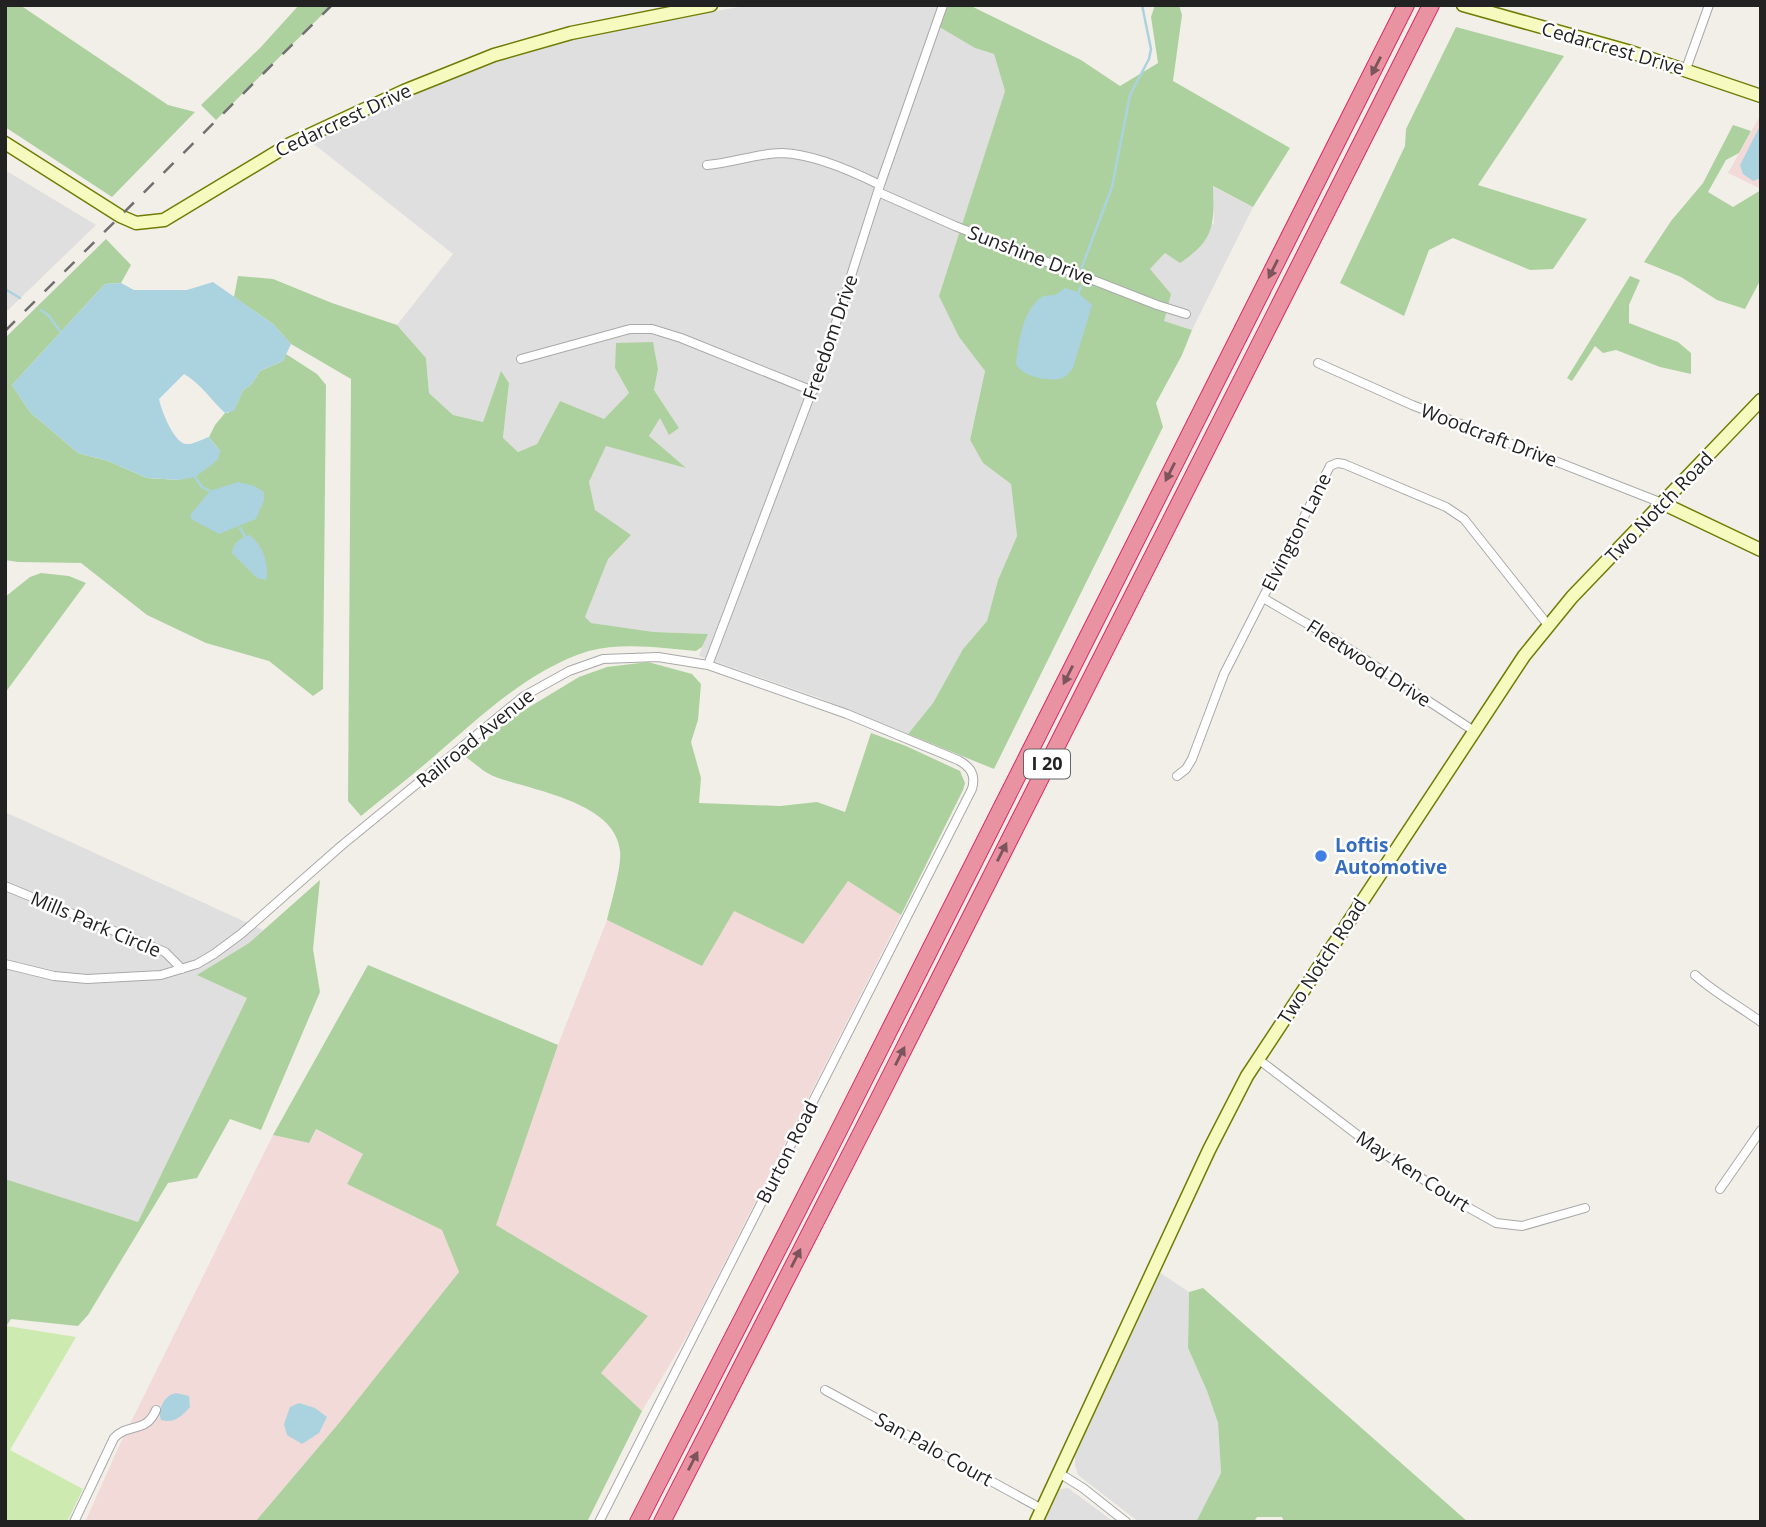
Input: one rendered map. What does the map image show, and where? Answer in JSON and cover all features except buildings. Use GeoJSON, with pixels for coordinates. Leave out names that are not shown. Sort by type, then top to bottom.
{"type":"FeatureCollection","features":[{"type":"Feature","properties":{"kind":"highway","name":"I 20"},"geometry":{"type":"LineString","coordinates":[[638,1522],[840,1128],[1406,5]]}},
{"type":"Feature","properties":{"kind":"highway","name":"I 20"},"geometry":{"type":"LineString","coordinates":[[662,1522],[1431,5]]}},
{"type":"Feature","properties":{"kind":"street","name":"Cedarcrest Drive"},"geometry":{"type":"LineString","coordinates":[[5,143],[120,216],[136,223],[155,223],[177,214],[290,144],[494,54],[654,10],[711,5]]}},
{"type":"Feature","properties":{"kind":"street","name":"Freedom Drive"},"geometry":{"type":"LineString","coordinates":[[708,665],[813,391],[943,5]]}},
{"type":"Feature","properties":{"kind":"street"},"geometry":{"type":"LineString","coordinates":[[1686,69],[1709,5]]}},
{"type":"Feature","properties":{"kind":"street","name":"Cedarcrest Drive"},"geometry":{"type":"LineString","coordinates":[[1464,6],[1686,69],[1761,96]]}},
{"type":"Feature","properties":{"kind":"street","name":"Sunshine Drive"},"geometry":{"type":"LineString","coordinates":[[707,165],[791,154],[835,166],[955,226],[1186,314]]}},
{"type":"Feature","properties":{"kind":"street"},"geometry":{"type":"LineString","coordinates":[[522,359],[630,329],[652,329],[813,391]]}},
{"type":"Feature","properties":{"kind":"street","name":"Woodcraft Drive"},"geometry":{"type":"LineString","coordinates":[[1318,363],[1412,405],[1662,503]]}},
{"type":"Feature","properties":{"kind":"street","name":"Two Notch Road"},"geometry":{"type":"LineString","coordinates":[[1036,1522],[1215,1138],[1258,1059],[1524,656],[1548,625],[1761,400]]}},
{"type":"Feature","properties":{"kind":"street","name":"Elvington Lane"},"geometry":{"type":"LineString","coordinates":[[1177,776],[1186,769],[1192,759],[1224,674],[1325,472],[1336,463],[1412,491],[1452,510],[1469,525],[1548,625]]}},
{"type":"Feature","properties":{"kind":"street"},"geometry":{"type":"LineString","coordinates":[[1662,503],[1761,550]]}},
{"type":"Feature","properties":{"kind":"street","name":"Fleetwood Drive"},"geometry":{"type":"LineString","coordinates":[[1263,598],[1337,641],[1474,731]]}},
{"type":"Feature","properties":{"kind":"street","name":"Railroad Avenue"},"geometry":{"type":"LineString","coordinates":[[5,964],[54,976],[87,979],[161,975],[197,964],[222,949],[497,717],[544,684],[591,662],[659,657],[708,665],[847,714],[958,760],[972,771],[974,782]]}},
{"type":"Feature","properties":{"kind":"street","name":"Burton Road"},"geometry":{"type":"LineString","coordinates":[[599,1522],[974,782]]}},
{"type":"Feature","properties":{"kind":"street","name":"Mills Park Circle"},"geometry":{"type":"LineString","coordinates":[[5,886],[165,952],[182,969]]}},
{"type":"Feature","properties":{"kind":"street"},"geometry":{"type":"LineString","coordinates":[[1695,975],[1713,992],[1724,995],[1761,1022]]}},
{"type":"Feature","properties":{"kind":"street","name":"May Ken Court"},"geometry":{"type":"LineString","coordinates":[[1258,1059],[1368,1143],[1453,1199],[1496,1223],[1522,1226],[1586,1208]]}},
{"type":"Feature","properties":{"kind":"street"},"geometry":{"type":"LineString","coordinates":[[1720,1189],[1761,1130]]}},
{"type":"Feature","properties":{"kind":"street","name":"San Palo Court"},"geometry":{"type":"LineString","coordinates":[[825,1390],[1042,1509]]}},
{"type":"Feature","properties":{"kind":"street"},"geometry":{"type":"LineString","coordinates":[[74,1522],[114,1438],[124,1431],[147,1423],[156,1410]]}},
{"type":"Feature","properties":{"kind":"street"},"geometry":{"type":"LineString","coordinates":[[1059,1473],[1126,1522]]}},
{"type":"Feature","properties":{"kind":"shaded area"},"geometry":{"type":"Polygon","coordinates":[[[750,5],[949,5],[975,48],[994,54],[1005,91],[940,294],[959,337],[985,371],[970,440],[983,463],[1011,484],[1017,536],[998,580],[987,621],[963,649],[933,703],[908,734],[817,697],[699,656],[707,634],[654,632],[590,623],[585,617],[608,558],[630,535],[595,511],[589,482],[606,445],[684,467],[649,436],[660,417],[679,428],[654,390],[658,369],[615,368],[629,393],[603,420],[560,401],[537,444],[518,452],[503,439],[509,383],[501,372],[483,422],[453,415],[429,393],[426,358],[397,325],[453,254],[310,141],[446,81],[535,48],[610,30],[750,5]]]}},
{"type":"Feature","properties":{"kind":"shaded area"},"geometry":{"type":"Polygon","coordinates":[[[1761,114],[1761,189],[1728,173],[1761,114]]]}},
{"type":"Feature","properties":{"kind":"shaded area"},"geometry":{"type":"Polygon","coordinates":[[[5,170],[96,225],[5,313],[5,170]]]}},
{"type":"Feature","properties":{"kind":"shaded area"},"geometry":{"type":"Polygon","coordinates":[[[1212,186],[1253,207],[1192,330],[1164,321],[1150,269],[1165,253],[1214,223],[1212,186]]]}},
{"type":"Feature","properties":{"kind":"shaded area"},"geometry":{"type":"Polygon","coordinates":[[[5,812],[263,930],[249,943],[198,975],[247,998],[138,1222],[5,1179],[5,812]]]}},
{"type":"Feature","properties":{"kind":"shaded area"},"geometry":{"type":"Polygon","coordinates":[[[848,881],[901,915],[690,1331],[642,1411],[600,1373],[648,1316],[495,1225],[558,1045],[607,920],[702,966],[734,910],[848,881]]]}},
{"type":"Feature","properties":{"kind":"shaded area"},"geometry":{"type":"Polygon","coordinates":[[[315,1129],[363,1154],[347,1184],[442,1230],[459,1272],[339,1423],[255,1522],[85,1522],[119,1446],[273,1135],[309,1143],[315,1129]]]}},
{"type":"Feature","properties":{"kind":"shaded area"},"geometry":{"type":"Polygon","coordinates":[[[1159,1272],[1189,1292],[1188,1348],[1218,1423],[1221,1473],[1196,1522],[1139,1522],[1078,1475],[1075,1466],[1075,1454],[1159,1272]]]}},
{"type":"Feature","properties":{"kind":"shaded area"},"geometry":{"type":"Polygon","coordinates":[[[1068,1488],[1114,1522],[1044,1522],[1060,1489],[1068,1488]]]}},
{"type":"Feature","properties":{"kind":"green space"},"geometry":{"type":"Polygon","coordinates":[[[5,5],[20,5],[168,105],[195,112],[112,197],[5,127],[5,5]]]}},
{"type":"Feature","properties":{"kind":"green space"},"geometry":{"type":"Polygon","coordinates":[[[299,5],[332,5],[216,120],[201,105],[260,48],[299,5]]]}},
{"type":"Feature","properties":{"kind":"green space"},"geometry":{"type":"Polygon","coordinates":[[[943,5],[969,5],[1081,60],[1120,86],[1158,63],[1151,17],[1155,5],[1179,5],[1182,15],[1173,81],[1290,148],[1253,207],[1213,186],[1212,222],[1206,239],[1180,263],[1165,253],[1150,269],[1171,294],[1164,321],[1192,330],[1156,403],[1163,427],[994,769],[908,734],[933,703],[963,649],[987,621],[998,580],[1017,536],[1011,484],[983,463],[970,440],[985,371],[959,337],[939,296],[1005,91],[994,54],[975,48],[936,25],[943,5]]]}},
{"type":"Feature","properties":{"kind":"green space"},"geometry":{"type":"Polygon","coordinates":[[[1456,27],[1564,56],[1478,185],[1587,219],[1553,269],[1530,270],[1453,238],[1429,250],[1404,316],[1340,283],[1405,146],[1406,129],[1456,27]]]}},
{"type":"Feature","properties":{"kind":"green space"},"geometry":{"type":"Polygon","coordinates":[[[1733,125],[1751,131],[1739,153],[1726,160],[1708,192],[1733,207],[1761,190],[1761,279],[1745,309],[1717,300],[1681,277],[1644,262],[1671,221],[1703,183],[1733,125]]]}},
{"type":"Feature","properties":{"kind":"green space"},"geometry":{"type":"Polygon","coordinates":[[[106,239],[131,265],[121,283],[105,284],[12,385],[30,412],[78,453],[108,461],[147,478],[179,480],[220,451],[209,437],[215,425],[225,413],[236,406],[243,390],[251,385],[260,371],[283,361],[286,354],[317,374],[326,385],[323,689],[313,696],[269,661],[206,643],[147,615],[81,563],[5,560],[5,338],[106,239]]]}},
{"type":"Feature","properties":{"kind":"green space"},"geometry":{"type":"Polygon","coordinates":[[[238,276],[273,279],[397,325],[426,358],[429,393],[453,415],[483,422],[501,371],[509,383],[503,438],[518,452],[537,444],[560,401],[604,419],[629,393],[615,368],[616,343],[653,342],[658,369],[654,390],[679,428],[669,435],[660,418],[649,436],[686,468],[606,446],[589,482],[595,510],[631,535],[608,559],[585,617],[591,623],[654,632],[708,634],[702,647],[696,651],[642,646],[602,648],[567,659],[505,697],[361,816],[348,801],[351,379],[291,344],[273,324],[234,297],[238,276]]]}},
{"type":"Feature","properties":{"kind":"green space"},"geometry":{"type":"Polygon","coordinates":[[[1630,276],[1640,280],[1629,305],[1629,323],[1678,342],[1691,353],[1691,374],[1660,367],[1616,350],[1603,353],[1595,346],[1572,381],[1567,378],[1630,276]]]}},
{"type":"Feature","properties":{"kind":"green space"},"geometry":{"type":"Polygon","coordinates":[[[41,573],[69,576],[86,583],[5,693],[5,597],[30,577],[41,573]]]}},
{"type":"Feature","properties":{"kind":"green space"},"geometry":{"type":"Polygon","coordinates":[[[648,662],[692,674],[701,684],[698,720],[691,742],[701,778],[699,803],[780,806],[817,802],[845,812],[871,733],[960,771],[965,783],[963,790],[901,915],[848,881],[803,944],[734,911],[702,966],[607,920],[618,875],[620,851],[615,834],[603,820],[569,800],[493,776],[466,757],[511,718],[579,677],[607,667],[648,662]]]}},
{"type":"Feature","properties":{"kind":"green space"},"geometry":{"type":"Polygon","coordinates":[[[320,880],[313,949],[320,992],[261,1130],[230,1119],[197,1178],[168,1183],[88,1315],[78,1326],[11,1319],[5,1328],[5,1179],[138,1222],[247,998],[197,975],[249,943],[320,880]]]}},
{"type":"Feature","properties":{"kind":"green space"},"geometry":{"type":"Polygon","coordinates":[[[368,965],[558,1045],[496,1225],[648,1316],[601,1373],[642,1411],[587,1522],[255,1522],[339,1423],[459,1272],[442,1230],[347,1184],[363,1154],[316,1129],[309,1143],[273,1135],[368,965]]]}},
{"type":"Feature","properties":{"kind":"green space"},"geometry":{"type":"Polygon","coordinates":[[[1203,1288],[1468,1522],[1284,1522],[1282,1517],[1257,1517],[1254,1522],[1196,1522],[1221,1473],[1218,1423],[1188,1348],[1189,1292],[1203,1288]]]}},
{"type":"Feature","properties":{"kind":"green space"},"geometry":{"type":"Polygon","coordinates":[[[7,1326],[76,1337],[10,1450],[83,1489],[67,1522],[5,1522],[7,1326]]]}},
{"type":"Feature","properties":{"kind":"water"},"geometry":{"type":"Polygon","coordinates":[[[1761,124],[1761,178],[1753,181],[1743,174],[1740,165],[1761,124]]]}},
{"type":"Feature","properties":{"kind":"water"},"geometry":{"type":"Polygon","coordinates":[[[213,282],[273,324],[291,344],[283,361],[260,371],[251,385],[243,390],[234,411],[225,413],[184,374],[159,399],[169,425],[181,442],[192,444],[209,437],[220,451],[218,459],[195,477],[179,480],[147,478],[108,461],[78,453],[30,412],[12,385],[105,284],[121,283],[134,290],[187,290],[213,282]]]}},
{"type":"Feature","properties":{"kind":"water"},"geometry":{"type":"Polygon","coordinates":[[[1065,288],[1077,292],[1092,305],[1073,368],[1059,379],[1029,375],[1016,364],[1026,318],[1030,309],[1043,296],[1055,295],[1065,288]]]}},
{"type":"Feature","properties":{"kind":"water"},"geometry":{"type":"Polygon","coordinates":[[[238,482],[264,492],[264,500],[256,519],[219,534],[191,519],[191,514],[210,491],[238,482]]]}},
{"type":"Feature","properties":{"kind":"water"},"geometry":{"type":"Polygon","coordinates":[[[249,535],[258,543],[264,555],[266,580],[257,578],[232,553],[238,541],[249,535]]]}},
{"type":"Feature","properties":{"kind":"water"},"geometry":{"type":"Polygon","coordinates":[[[176,1393],[189,1396],[190,1407],[174,1420],[161,1420],[159,1413],[163,1403],[176,1393]]]}},
{"type":"Feature","properties":{"kind":"water"},"geometry":{"type":"Polygon","coordinates":[[[299,1403],[315,1408],[327,1417],[319,1433],[302,1444],[287,1435],[284,1424],[290,1407],[299,1403]]]}},
{"type":"Feature","properties":{"kind":"waterway"},"geometry":{"type":"LineString","coordinates":[[1080,272],[1112,187],[1130,95],[1149,59],[1151,49],[1142,5]]}},
{"type":"Feature","properties":{"kind":"waterway"},"geometry":{"type":"LineString","coordinates":[[1077,297],[1081,286]]}},
{"type":"Feature","properties":{"kind":"waterway"},"geometry":{"type":"LineString","coordinates":[[5,289],[20,298]]}},
{"type":"Feature","properties":{"kind":"waterway"},"geometry":{"type":"LineString","coordinates":[[41,310],[60,331]]}},
{"type":"Feature","properties":{"kind":"waterway"},"geometry":{"type":"LineString","coordinates":[[195,477],[202,487],[210,491]]}},
{"type":"Feature","properties":{"kind":"waterway"},"geometry":{"type":"LineString","coordinates":[[240,528],[245,536]]}},
{"type":"Feature","properties":{"kind":"railway"},"geometry":{"type":"LineString","coordinates":[[5,331],[332,5]]}},
{"type":"Feature","properties":{"kind":"place","name":"Loftis Automotive"},"geometry":{"type":"Point","coordinates":[1321,856]}}]}
